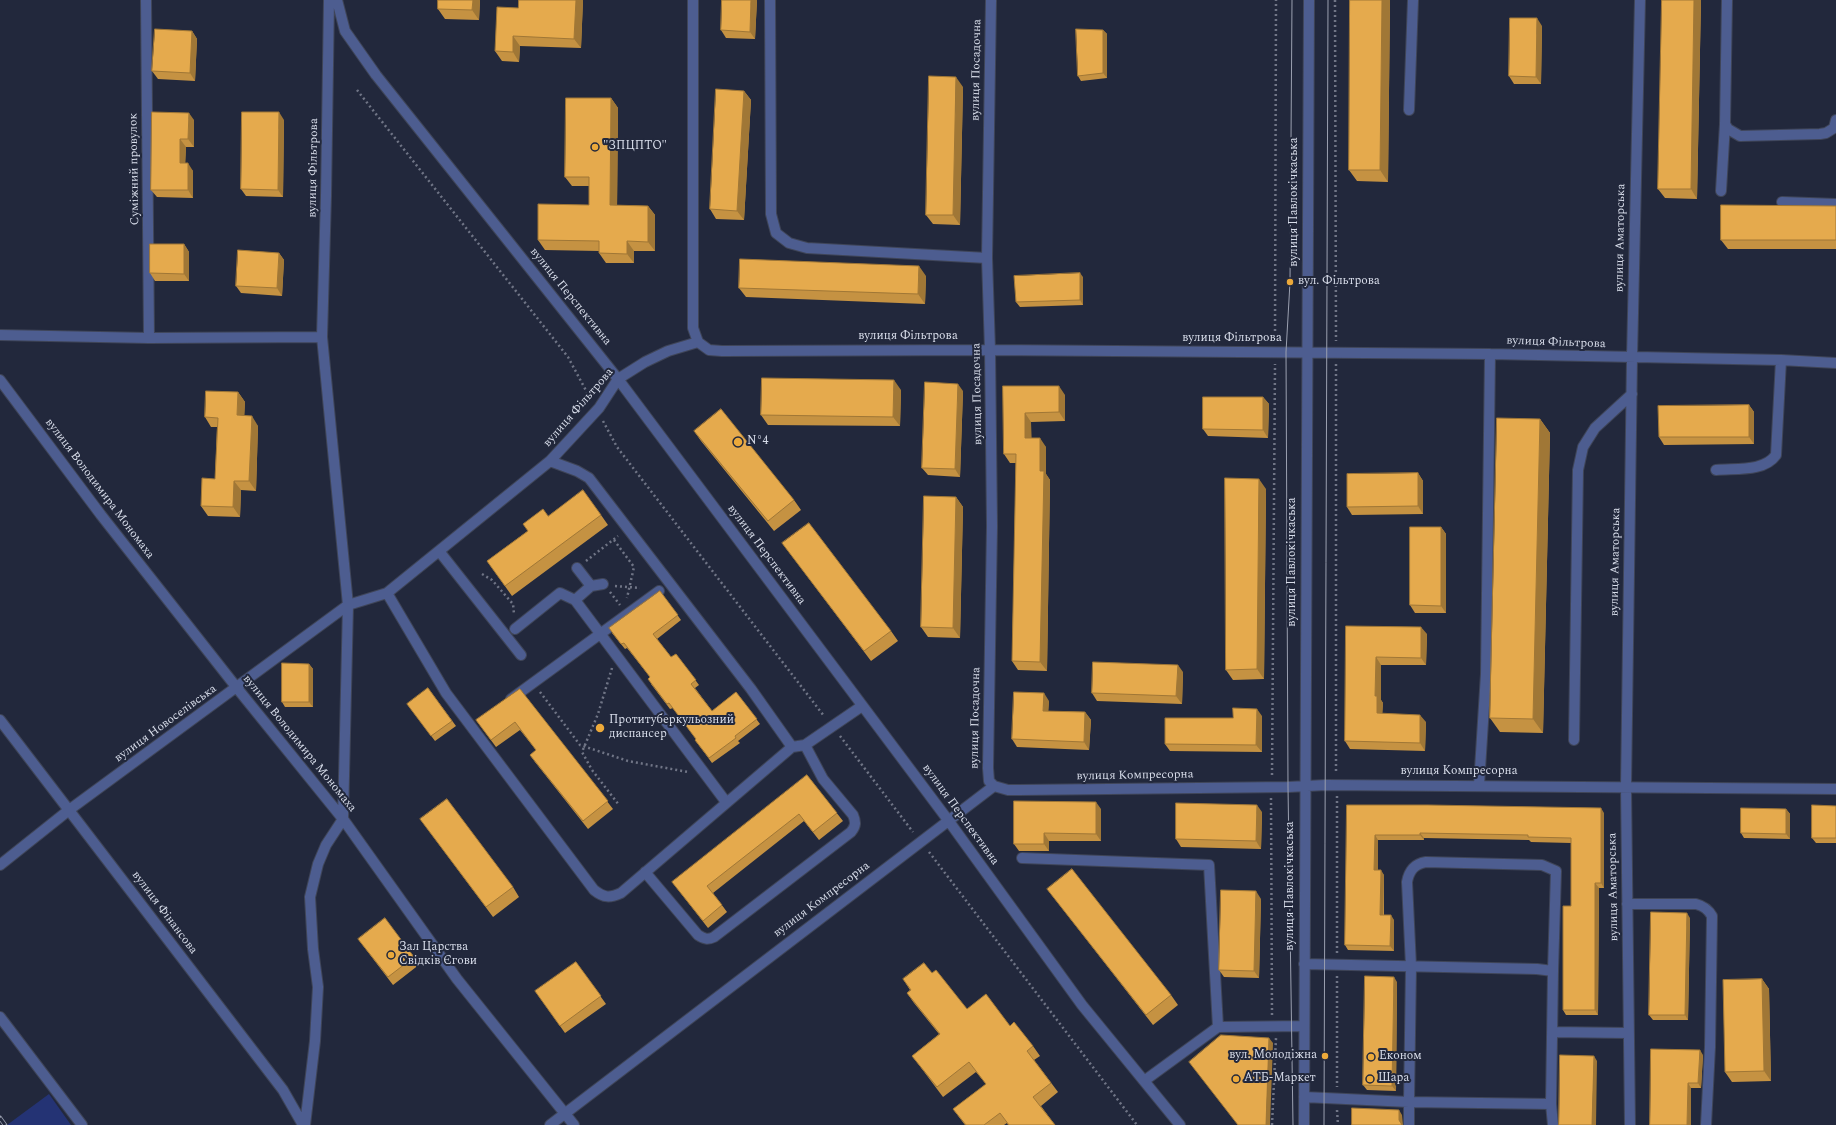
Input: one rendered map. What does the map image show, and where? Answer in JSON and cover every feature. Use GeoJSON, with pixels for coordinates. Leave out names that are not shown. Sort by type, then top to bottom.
{"type":"FeatureCollection","features":[{"type":"Feature","properties":{"kind":"street","name":"Суміжний провулок"},"geometry":{"type":"LineString","coordinates":[[146,0],[149,338]]}},
{"type":"Feature","properties":{"kind":"street","name":"вулиця Фільтрова"},"geometry":{"type":"LineString","coordinates":[[329,0],[322,337],[348,605],[387,593],[550,461],[597,410],[618,379],[645,362],[668,351],[698,342],[709,350],[722,351],[990,350],[1308,352],[1781,360],[1836,363]]}},
{"type":"Feature","properties":{"kind":"street","name":"вулиця Перспективна"},"geometry":{"type":"LineString","coordinates":[[337,0],[345,31],[376,75],[618,379],[948,820],[1082,1005],[1180,1125]]}},
{"type":"Feature","properties":{"kind":"street"},"geometry":{"type":"LineString","coordinates":[[693,0],[693,328],[698,342]]}},
{"type":"Feature","properties":{"kind":"street"},"geometry":{"type":"LineString","coordinates":[[770,0],[771,214],[776,233],[789,243],[807,248],[987,258]]}},
{"type":"Feature","properties":{"kind":"street","name":"вулиця Посадочна"},"geometry":{"type":"LineString","coordinates":[[991,0],[987,258],[990,350],[992,526],[988,768],[989,781],[994,786]]}},
{"type":"Feature","properties":{"kind":"street","name":"вулиця Павлокічкаська"},"geometry":{"type":"LineString","coordinates":[[1304,1125],[1309,0]]}},
{"type":"Feature","properties":{"kind":"street"},"geometry":{"type":"LineString","coordinates":[[1409,110],[1413,0]]}},
{"type":"Feature","properties":{"kind":"street","name":"вулиця Аматорська"},"geometry":{"type":"LineString","coordinates":[[1630,1125],[1626,787],[1632,358],[1640,0]]}},
{"type":"Feature","properties":{"kind":"street"},"geometry":{"type":"LineString","coordinates":[[1721,191],[1725,124],[1727,0]]}},
{"type":"Feature","properties":{"kind":"street"},"geometry":{"type":"LineString","coordinates":[[1725,124],[1728,129],[1740,136],[1820,134],[1826,133],[1834,128],[1836,120]]}},
{"type":"Feature","properties":{"kind":"street"},"geometry":{"type":"LineString","coordinates":[[1782,202],[1836,204]]}},
{"type":"Feature","properties":{"kind":"street"},"geometry":{"type":"LineString","coordinates":[[0,335],[149,338],[322,337]]}},
{"type":"Feature","properties":{"kind":"street"},"geometry":{"type":"LineString","coordinates":[[1479,785],[1486,674],[1490,354]]}},
{"type":"Feature","properties":{"kind":"street"},"geometry":{"type":"LineString","coordinates":[[1716,470],[1762,466],[1771,462],[1776,454],[1781,360]]}},
{"type":"Feature","properties":{"kind":"street","name":"вулиця Володимира Мономаха"},"geometry":{"type":"LineString","coordinates":[[0,380],[101,515],[237,688],[343,819],[457,979],[574,1125]]}},
{"type":"Feature","properties":{"kind":"street"},"geometry":{"type":"LineString","coordinates":[[1574,740],[1578,470],[1583,447],[1595,428],[1632,394]]}},
{"type":"Feature","properties":{"kind":"street"},"geometry":{"type":"LineString","coordinates":[[550,461],[577,471],[589,478],[751,689],[792,747]]}},
{"type":"Feature","properties":{"kind":"street"},"geometry":{"type":"LineString","coordinates":[[439,551],[521,655]]}},
{"type":"Feature","properties":{"kind":"street"},"geometry":{"type":"LineString","coordinates":[[577,568],[591,586]]}},
{"type":"Feature","properties":{"kind":"street"},"geometry":{"type":"LineString","coordinates":[[575,600],[591,586],[603,584]]}},
{"type":"Feature","properties":{"kind":"street"},"geometry":{"type":"LineString","coordinates":[[502,705],[600,634],[626,612],[659,590]]}},
{"type":"Feature","properties":{"kind":"street"},"geometry":{"type":"LineString","coordinates":[[387,593],[446,693],[474,725],[594,890],[602,896],[612,897],[621,893],[792,747],[805,745],[862,706]]}},
{"type":"Feature","properties":{"kind":"street"},"geometry":{"type":"LineString","coordinates":[[515,629],[560,593],[575,600],[726,802]]}},
{"type":"Feature","properties":{"kind":"street"},"geometry":{"type":"LineString","coordinates":[[304,1125],[315,1041],[318,987],[313,948],[310,897],[318,864],[326,845],[343,819],[348,605]]}},
{"type":"Feature","properties":{"kind":"street","name":"вулиця Новоселівська"},"geometry":{"type":"LineString","coordinates":[[0,865],[69,810],[348,605]]}},
{"type":"Feature","properties":{"kind":"street","name":"вулиця Фінансова"},"geometry":{"type":"LineString","coordinates":[[0,720],[283,1090],[304,1125]]}},
{"type":"Feature","properties":{"kind":"street"},"geometry":{"type":"LineString","coordinates":[[645,872],[698,935],[703,939],[709,939],[714,937],[851,832],[855,827],[856,821],[853,815],[823,779],[805,745]]}},
{"type":"Feature","properties":{"kind":"street","name":"вулиця Компресорна"},"geometry":{"type":"LineString","coordinates":[[550,1125],[994,786],[1000,789],[1013,790],[1272,787],[1305,785],[1479,785],[1836,789]]}},
{"type":"Feature","properties":{"kind":"street"},"geometry":{"type":"LineString","coordinates":[[1022,858],[1209,865],[1218,1027]]}},
{"type":"Feature","properties":{"kind":"street"},"geometry":{"type":"LineString","coordinates":[[1409,1125],[1411,966],[1407,882],[1408,874],[1418,863],[1542,865],[1556,871],[1551,1104],[1553,1125]]}},
{"type":"Feature","properties":{"kind":"street"},"geometry":{"type":"LineString","coordinates":[[1628,904],[1696,904],[1709,910],[1712,916],[1710,1048],[1706,1125]]}},
{"type":"Feature","properties":{"kind":"street"},"geometry":{"type":"LineString","coordinates":[[1304,964],[1537,969],[1553,971]]}},
{"type":"Feature","properties":{"kind":"street"},"geometry":{"type":"LineString","coordinates":[[0,1017],[82,1125]]}},
{"type":"Feature","properties":{"kind":"street"},"geometry":{"type":"LineString","coordinates":[[1144,1081],[1218,1027],[1304,1026]]}},
{"type":"Feature","properties":{"kind":"street"},"geometry":{"type":"LineString","coordinates":[[1552,1032],[1628,1034]]}},
{"type":"Feature","properties":{"kind":"street"},"geometry":{"type":"LineString","coordinates":[[1304,1097],[1409,1102],[1551,1104]]}},
{"type":"Feature","properties":{"kind":"path"},"geometry":{"type":"LineString","coordinates":[[1272,1125],[1275,1088],[1276,1032],[1271,1012],[1276,0]]}},
{"type":"Feature","properties":{"kind":"path"},"geometry":{"type":"LineString","coordinates":[[1335,0],[1336,468]]}},
{"type":"Feature","properties":{"kind":"path"},"geometry":{"type":"LineString","coordinates":[[357,90],[568,357],[617,447],[1137,1125]]}},
{"type":"Feature","properties":{"kind":"path"},"geometry":{"type":"LineString","coordinates":[[577,568],[627,529]]}},
{"type":"Feature","properties":{"kind":"path"},"geometry":{"type":"LineString","coordinates":[[614,540],[634,567],[626,612]]}},
{"type":"Feature","properties":{"kind":"path"},"geometry":{"type":"LineString","coordinates":[[603,584],[659,590]]}},
{"type":"Feature","properties":{"kind":"path"},"geometry":{"type":"LineString","coordinates":[[603,584],[626,612]]}},
{"type":"Feature","properties":{"kind":"path"},"geometry":{"type":"LineString","coordinates":[[615,654],[602,705],[582,752],[592,770],[619,805]]}},
{"type":"Feature","properties":{"kind":"path"},"geometry":{"type":"LineString","coordinates":[[584,747],[628,761],[682,772],[702,770]]}},
{"type":"Feature","properties":{"kind":"shaded area"},"geometry":{"type":"Polygon","coordinates":[[[49,1094],[71,1125],[7,1125],[49,1094]]]}},
{"type":"Feature","properties":{"kind":"building"},"geometry":{"type":"Polygon","coordinates":[[[438,0],[473,0],[472,10],[438,9],[438,0]]]}},
{"type":"Feature","properties":{"kind":"building"},"geometry":{"type":"Polygon","coordinates":[[[519,0],[576,0],[574,39],[513,36],[513,52],[495,51],[497,7],[518,8],[519,0]]]}},
{"type":"Feature","properties":{"kind":"building"},"geometry":{"type":"Polygon","coordinates":[[[722,0],[751,0],[750,32],[721,30],[722,0]]]}},
{"type":"Feature","properties":{"kind":"building"},"geometry":{"type":"Polygon","coordinates":[[[1350,0],[1382,0],[1380,170],[1349,170],[1350,0]]]}},
{"type":"Feature","properties":{"kind":"building"},"geometry":{"type":"Polygon","coordinates":[[[1662,0],[1694,0],[1691,189],[1658,189],[1662,0]]]}},
{"type":"Feature","properties":{"kind":"building"},"geometry":{"type":"Polygon","coordinates":[[[1510,18],[1537,18],[1536,77],[1509,76],[1510,18]]]}},
{"type":"Feature","properties":{"kind":"building"},"geometry":{"type":"Polygon","coordinates":[[[155,29],[192,31],[190,73],[152,71],[155,29]]]}},
{"type":"Feature","properties":{"kind":"building"},"geometry":{"type":"Polygon","coordinates":[[[1076,29],[1103,30],[1103,73],[1078,76],[1076,29]]]}},
{"type":"Feature","properties":{"kind":"building"},"geometry":{"type":"Polygon","coordinates":[[[929,76],[956,77],[953,215],[926,215],[929,76]]]}},
{"type":"Feature","properties":{"kind":"building"},"geometry":{"type":"Polygon","coordinates":[[[716,89],[744,91],[737,211],[710,209],[716,89]]]}},
{"type":"Feature","properties":{"kind":"building","name":"\"ЗПЦПТО\""},"geometry":{"type":"Polygon","coordinates":[[[566,98],[611,98],[610,205],[648,206],[648,242],[627,241],[627,254],[599,253],[599,241],[538,240],[538,204],[589,205],[589,177],[565,177],[566,98]]]}},
{"type":"Feature","properties":{"kind":"building"},"geometry":{"type":"Polygon","coordinates":[[[152,112],[189,113],[188,139],[180,139],[180,163],[188,163],[188,190],[151,190],[152,112]]]}},
{"type":"Feature","properties":{"kind":"building"},"geometry":{"type":"Polygon","coordinates":[[[242,112],[279,112],[278,190],[241,189],[242,112]]]}},
{"type":"Feature","properties":{"kind":"building"},"geometry":{"type":"Polygon","coordinates":[[[1721,205],[1836,206],[1836,240],[1721,240],[1721,205]]]}},
{"type":"Feature","properties":{"kind":"building"},"geometry":{"type":"Polygon","coordinates":[[[150,244],[184,244],[184,274],[150,273],[150,244]]]}},
{"type":"Feature","properties":{"kind":"building"},"geometry":{"type":"Polygon","coordinates":[[[238,250],[279,253],[277,288],[236,286],[238,250]]]}},
{"type":"Feature","properties":{"kind":"building"},"geometry":{"type":"Polygon","coordinates":[[[740,259],[919,266],[918,294],[739,288],[740,259]]]}},
{"type":"Feature","properties":{"kind":"building"},"geometry":{"type":"Polygon","coordinates":[[[1080,273],[1080,300],[1016,302],[1014,276],[1080,273]]]}},
{"type":"Feature","properties":{"kind":"building"},"geometry":{"type":"Polygon","coordinates":[[[762,378],[894,380],[893,417],[761,415],[762,378]]]}},
{"type":"Feature","properties":{"kind":"building"},"geometry":{"type":"Polygon","coordinates":[[[925,382],[958,384],[955,469],[922,468],[925,382]]]}},
{"type":"Feature","properties":{"kind":"building"},"geometry":{"type":"Polygon","coordinates":[[[1003,386],[1059,386],[1059,412],[1025,413],[1025,438],[1040,438],[1040,471],[1044,471],[1040,662],[1012,661],[1016,454],[1004,454],[1003,386]]]}},
{"type":"Feature","properties":{"kind":"building"},"geometry":{"type":"Polygon","coordinates":[[[206,391],[238,392],[237,415],[252,416],[249,481],[234,481],[233,507],[201,506],[202,478],[215,479],[218,418],[205,417],[206,391]]]}},
{"type":"Feature","properties":{"kind":"building"},"geometry":{"type":"Polygon","coordinates":[[[1203,397],[1263,397],[1263,430],[1203,429],[1203,397]]]}},
{"type":"Feature","properties":{"kind":"building"},"geometry":{"type":"Polygon","coordinates":[[[1749,405],[1749,437],[1659,437],[1658,406],[1749,405]]]}},
{"type":"Feature","properties":{"kind":"building"},"geometry":{"type":"Polygon","coordinates":[[[721,409],[794,500],[768,521],[694,431],[721,409]]]}},
{"type":"Feature","properties":{"kind":"building"},"geometry":{"type":"Polygon","coordinates":[[[1497,418],[1540,419],[1533,719],[1490,718],[1497,418]]]}},
{"type":"Feature","properties":{"kind":"building"},"geometry":{"type":"Polygon","coordinates":[[[1418,473],[1418,506],[1347,507],[1347,474],[1418,473]]]}},
{"type":"Feature","properties":{"kind":"building"},"geometry":{"type":"Polygon","coordinates":[[[1225,478],[1259,479],[1257,669],[1226,670],[1225,478]]]}},
{"type":"Feature","properties":{"kind":"building"},"geometry":{"type":"Polygon","coordinates":[[[583,490],[601,515],[505,586],[487,561],[528,531],[523,524],[543,509],[548,516],[583,490]]]}},
{"type":"Feature","properties":{"kind":"building"},"geometry":{"type":"Polygon","coordinates":[[[924,496],[956,497],[953,628],[921,627],[924,496]]]}},
{"type":"Feature","properties":{"kind":"building"},"geometry":{"type":"Polygon","coordinates":[[[809,523],[891,631],[864,651],[782,543],[809,523]]]}},
{"type":"Feature","properties":{"kind":"building"},"geometry":{"type":"Polygon","coordinates":[[[1410,527],[1441,527],[1441,606],[1410,605],[1410,527]]]}},
{"type":"Feature","properties":{"kind":"building"},"geometry":{"type":"Polygon","coordinates":[[[660,591],[678,615],[653,634],[671,657],[676,654],[696,680],[691,684],[712,711],[736,692],[757,719],[735,736],[736,738],[709,758],[669,703],[667,704],[648,679],[650,677],[624,643],[621,644],[609,628],[660,591]]]}},
{"type":"Feature","properties":{"kind":"building"},"geometry":{"type":"Polygon","coordinates":[[[1346,626],[1421,627],[1421,658],[1376,657],[1375,696],[1377,696],[1377,713],[1420,715],[1420,743],[1345,741],[1346,626]]]}},
{"type":"Feature","properties":{"kind":"building"},"geometry":{"type":"Polygon","coordinates":[[[1093,662],[1178,665],[1176,696],[1092,693],[1093,662]]]}},
{"type":"Feature","properties":{"kind":"building"},"geometry":{"type":"Polygon","coordinates":[[[282,663],[309,664],[309,702],[282,702],[282,663]]]}},
{"type":"Feature","properties":{"kind":"building"},"geometry":{"type":"Polygon","coordinates":[[[428,688],[452,721],[431,736],[407,704],[428,688]]]}},
{"type":"Feature","properties":{"kind":"building"},"geometry":{"type":"Polygon","coordinates":[[[520,689],[608,801],[583,821],[530,755],[536,750],[515,722],[491,740],[476,720],[520,689]]]}},
{"type":"Feature","properties":{"kind":"building"},"geometry":{"type":"Polygon","coordinates":[[[1014,692],[1044,693],[1043,711],[1085,712],[1084,742],[1012,739],[1014,692]]]}},
{"type":"Feature","properties":{"kind":"building"},"geometry":{"type":"Polygon","coordinates":[[[1233,708],[1257,709],[1256,745],[1165,744],[1165,718],[1233,718],[1233,708]]]}},
{"type":"Feature","properties":{"kind":"building"},"geometry":{"type":"Polygon","coordinates":[[[807,775],[837,813],[813,832],[799,814],[707,886],[722,905],[703,921],[672,882],[807,775]]]}},
{"type":"Feature","properties":{"kind":"building"},"geometry":{"type":"Polygon","coordinates":[[[447,799],[513,887],[486,907],[420,819],[447,799]]]}},
{"type":"Feature","properties":{"kind":"building"},"geometry":{"type":"Polygon","coordinates":[[[1014,801],[1096,802],[1096,834],[1044,833],[1044,844],[1014,844],[1014,801]]]}},
{"type":"Feature","properties":{"kind":"building"},"geometry":{"type":"Polygon","coordinates":[[[1176,803],[1257,805],[1256,841],[1176,839],[1176,803]]]}},
{"type":"Feature","properties":{"kind":"building"},"geometry":{"type":"Polygon","coordinates":[[[1347,805],[1601,808],[1601,883],[1595,883],[1595,1010],[1563,1010],[1563,906],[1571,906],[1571,838],[1528,837],[1528,835],[1420,833],[1420,835],[1375,835],[1374,870],[1381,870],[1380,915],[1391,915],[1390,946],[1345,945],[1347,805]]]}},
{"type":"Feature","properties":{"kind":"building"},"geometry":{"type":"Polygon","coordinates":[[[1812,805],[1836,806],[1836,838],[1812,838],[1812,805]]]}},
{"type":"Feature","properties":{"kind":"building"},"geometry":{"type":"Polygon","coordinates":[[[1741,808],[1786,809],[1786,834],[1741,833],[1741,808]]]}},
{"type":"Feature","properties":{"kind":"building"},"geometry":{"type":"Polygon","coordinates":[[[1072,869],[1171,995],[1146,1015],[1047,889],[1072,869]]]}},
{"type":"Feature","properties":{"kind":"building"},"geometry":{"type":"Polygon","coordinates":[[[1221,890],[1256,891],[1254,971],[1219,970],[1221,890]]]}},
{"type":"Feature","properties":{"kind":"building"},"geometry":{"type":"Polygon","coordinates":[[[1651,912],[1687,913],[1685,1015],[1649,1015],[1651,912]]]}},
{"type":"Feature","properties":{"kind":"building","name":"Зал Царства Свідків Єгови"},"geometry":{"type":"Polygon","coordinates":[[[385,918],[414,957],[388,977],[358,939],[385,918]]]}},
{"type":"Feature","properties":{"kind":"building"},"geometry":{"type":"Polygon","coordinates":[[[576,962],[601,996],[560,1026],[535,991],[576,962]]]}},
{"type":"Feature","properties":{"kind":"building"},"geometry":{"type":"Polygon","coordinates":[[[924,963],[932,973],[936,970],[967,1009],[986,994],[1010,1026],[1014,1022],[1033,1046],[1027,1051],[1051,1083],[1033,1097],[1055,1125],[1009,1125],[1000,1113],[984,1125],[966,1125],[953,1109],[986,1084],[969,1062],[937,1087],[912,1056],[940,1034],[907,993],[911,990],[903,979],[924,963]]]}},
{"type":"Feature","properties":{"kind":"building"},"geometry":{"type":"Polygon","coordinates":[[[1365,976],[1394,977],[1392,1086],[1363,1085],[1365,976]]]}},
{"type":"Feature","properties":{"kind":"building"},"geometry":{"type":"Polygon","coordinates":[[[1762,979],[1764,1071],[1725,1072],[1723,980],[1762,979]]]}},
{"type":"Feature","properties":{"kind":"building","name":"АТБ-Маркет"},"geometry":{"type":"Polygon","coordinates":[[[1221,1035],[1269,1038],[1266,1125],[1238,1125],[1189,1062],[1221,1035]]]}},
{"type":"Feature","properties":{"kind":"building"},"geometry":{"type":"Polygon","coordinates":[[[1651,1049],[1700,1050],[1698,1083],[1688,1083],[1687,1125],[1650,1125],[1651,1049]]]}},
{"type":"Feature","properties":{"kind":"building"},"geometry":{"type":"Polygon","coordinates":[[[1560,1055],[1594,1056],[1592,1125],[1559,1125],[1560,1055]]]}},
{"type":"Feature","properties":{"kind":"building"},"geometry":{"type":"Polygon","coordinates":[[[1352,1108],[1399,1110],[1399,1120],[1402,1125],[1352,1125],[1352,1108]]]}},
{"type":"Feature","properties":{"kind":"tram line"},"geometry":{"type":"LineString","coordinates":[[1292,0],[1290,282],[1286,352],[1288,787],[1293,1125]]}},
{"type":"Feature","properties":{"kind":"tram line"},"geometry":{"type":"LineString","coordinates":[[1324,1125],[1328,0]]}},
{"type":"Feature","properties":{"kind":"railway"},"geometry":{"type":"LineString","coordinates":[[0,1118],[5,1125]]}},
{"type":"Feature","properties":{"kind":"place","name":"\"ЗПЦПТО\""},"geometry":{"type":"Point","coordinates":[595,147]}},
{"type":"Feature","properties":{"kind":"place","name":"вул. Фільтрова"},"geometry":{"type":"Point","coordinates":[1290,282]}},
{"type":"Feature","properties":{"kind":"place","name":"N°4"},"geometry":{"type":"Point","coordinates":[738,442]}},
{"type":"Feature","properties":{"kind":"place","name":"Протитуберкульозний диспансер"},"geometry":{"type":"Point","coordinates":[600,728]}},
{"type":"Feature","properties":{"kind":"place","name":"Зал Царства Свідків Єгови"},"geometry":{"type":"Point","coordinates":[391,955]}},
{"type":"Feature","properties":{"kind":"place","name":"вул. Молодіжна"},"geometry":{"type":"Point","coordinates":[1325,1056]}},
{"type":"Feature","properties":{"kind":"place","name":"Економ"},"geometry":{"type":"Point","coordinates":[1371,1057]}},
{"type":"Feature","properties":{"kind":"place","name":"АТБ-Маркет"},"geometry":{"type":"Point","coordinates":[1236,1079]}},
{"type":"Feature","properties":{"kind":"place","name":"Шара"},"geometry":{"type":"Point","coordinates":[1370,1079]}}]}
